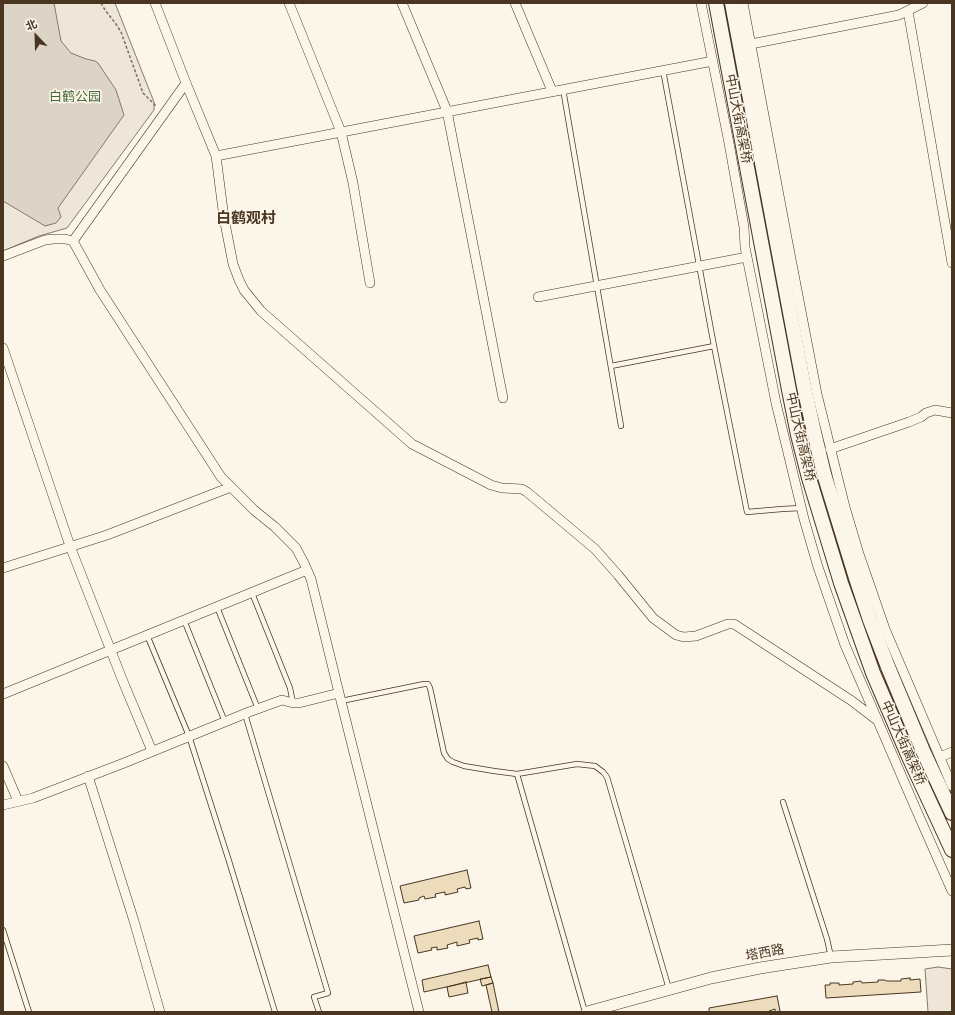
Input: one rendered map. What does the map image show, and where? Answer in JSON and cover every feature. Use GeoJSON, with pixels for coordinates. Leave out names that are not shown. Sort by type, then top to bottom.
{"type":"FeatureCollection","features":[{"type":"Feature","properties":{"kind":"main road","name":"中山大街高架桥"},"geometry":{"type":"LineString","coordinates":[[716,3],[789,390],[809,478],[841,583],[873,673],[909,757],[952,850]]}},
{"type":"Feature","properties":{"kind":"main road","name":"中山大街高架桥"},"geometry":{"type":"LineString","coordinates":[[732,3],[804,387],[824,474],[856,578],[882,654],[903,705],[952,813]]}},
{"type":"Feature","properties":{"kind":"street"},"geometry":{"type":"LineString","coordinates":[[156,3],[186,83],[216,156],[224,218],[239,280],[244,290],[261,311],[412,444],[491,485],[502,488],[522,489],[527,492],[596,549],[653,618],[676,635],[684,638],[696,636],[728,624],[734,624],[852,701],[878,721]]}},
{"type":"Feature","properties":{"kind":"street"},"geometry":{"type":"LineString","coordinates":[[289,3],[341,132],[353,183],[370,283]]}},
{"type":"Feature","properties":{"kind":"street"},"geometry":{"type":"LineString","coordinates":[[402,3],[447,111],[503,398]]}},
{"type":"Feature","properties":{"kind":"street"},"geometry":{"type":"LineString","coordinates":[[515,3],[552,91]]}},
{"type":"Feature","properties":{"kind":"street"},"geometry":{"type":"LineString","coordinates":[[701,3],[743,220],[745,247],[776,402],[801,508],[816,560],[845,645],[952,891]]}},
{"type":"Feature","properties":{"kind":"street"},"geometry":{"type":"LineString","coordinates":[[743,3],[786,238],[817,394],[845,507],[885,629],[952,786]]}},
{"type":"Feature","properties":{"kind":"street"},"geometry":{"type":"LineString","coordinates":[[750,44],[899,15],[923,3]]}},
{"type":"Feature","properties":{"kind":"street"},"geometry":{"type":"LineString","coordinates":[[908,11],[952,263]]}},
{"type":"Feature","properties":{"kind":"street"},"geometry":{"type":"LineString","coordinates":[[216,156],[713,61]]}},
{"type":"Feature","properties":{"kind":"street"},"geometry":{"type":"LineString","coordinates":[[73,241],[186,83]]}},
{"type":"Feature","properties":{"kind":"street"},"geometry":{"type":"LineString","coordinates":[[3,256],[45,240],[65,239],[73,241],[100,290],[221,477],[254,510],[275,527],[296,548],[311,579],[419,1012]]}},
{"type":"Feature","properties":{"kind":"street"},"geometry":{"type":"LineString","coordinates":[[538,296],[747,257]]}},
{"type":"Feature","properties":{"kind":"street"},"geometry":{"type":"LineString","coordinates":[[3,348],[70,546],[152,751]]}},
{"type":"Feature","properties":{"kind":"street"},"geometry":{"type":"LineString","coordinates":[[830,449],[909,422],[935,410],[952,413]]}},
{"type":"Feature","properties":{"kind":"street"},"geometry":{"type":"LineString","coordinates":[[3,568],[107,535],[231,487]]}},
{"type":"Feature","properties":{"kind":"street"},"geometry":{"type":"LineString","coordinates":[[3,694],[307,570]]}},
{"type":"Feature","properties":{"kind":"street"},"geometry":{"type":"LineString","coordinates":[[3,805],[33,798],[282,700],[299,703],[340,697]]}},
{"type":"Feature","properties":{"kind":"street"},"geometry":{"type":"LineString","coordinates":[[940,757],[952,752]]}},
{"type":"Feature","properties":{"kind":"street"},"geometry":{"type":"LineString","coordinates":[[3,766],[18,801]]}},
{"type":"Feature","properties":{"kind":"street"},"geometry":{"type":"LineString","coordinates":[[88,776],[134,921],[160,1012]]}},
{"type":"Feature","properties":{"kind":"street","name":"塔西路"},"geometry":{"type":"LineString","coordinates":[[586,1012],[711,978],[760,968],[831,957],[952,950]]}},
{"type":"Feature","properties":{"kind":"lane"},"geometry":{"type":"LineString","coordinates":[[663,70],[714,346],[747,512],[801,508]]}},
{"type":"Feature","properties":{"kind":"lane"},"geometry":{"type":"LineString","coordinates":[[563,89],[621,426]]}},
{"type":"Feature","properties":{"kind":"lane"},"geometry":{"type":"LineString","coordinates":[[611,366],[714,346]]}},
{"type":"Feature","properties":{"kind":"lane"},"geometry":{"type":"LineString","coordinates":[[252,593],[290,688],[293,703]]}},
{"type":"Feature","properties":{"kind":"lane"},"geometry":{"type":"LineString","coordinates":[[217,607],[258,709]]}},
{"type":"Feature","properties":{"kind":"lane"},"geometry":{"type":"LineString","coordinates":[[184,620],[225,722]]}},
{"type":"Feature","properties":{"kind":"lane"},"geometry":{"type":"LineString","coordinates":[[148,635],[189,736],[275,1012]]}},
{"type":"Feature","properties":{"kind":"lane"},"geometry":{"type":"LineString","coordinates":[[340,697],[428,684],[444,753],[448,759],[453,762],[464,766],[517,774],[577,764],[595,766],[603,772],[607,777],[669,990]]}},
{"type":"Feature","properties":{"kind":"lane"},"geometry":{"type":"LineString","coordinates":[[245,714],[328,993],[314,997],[319,1012]]}},
{"type":"Feature","properties":{"kind":"lane"},"geometry":{"type":"LineString","coordinates":[[517,774],[586,1012]]}},
{"type":"Feature","properties":{"kind":"lane"},"geometry":{"type":"LineString","coordinates":[[783,802],[827,939],[831,957]]}},
{"type":"Feature","properties":{"kind":"lane"},"geometry":{"type":"LineString","coordinates":[[3,930],[29,1012]]}},
{"type":"Feature","properties":{"kind":"path"},"geometry":{"type":"LineString","coordinates":[[101,3],[121,32],[143,93],[164,113]]}},
{"type":"Feature","properties":{"kind":"green space","name":"白鹤公园"},"geometry":{"type":"Polygon","coordinates":[[[3,3],[115,3],[154,102],[154,110],[67,228],[39,236],[3,251],[3,3]]]}},
{"type":"Feature","properties":{"kind":"green space"},"geometry":{"type":"Polygon","coordinates":[[[938,967],[952,969],[952,1012],[928,1012],[925,969],[938,967]]]}},
{"type":"Feature","properties":{"kind":"shaded area","name":"白鹤公园"},"geometry":{"type":"Polygon","coordinates":[[[3,3],[54,3],[61,41],[71,53],[98,63],[116,90],[124,115],[58,208],[61,217],[56,223],[45,226],[3,201],[3,3]]]}},
{"type":"Feature","properties":{"kind":"building"},"geometry":{"type":"Polygon","coordinates":[[[467,870],[471,888],[466,889],[465,887],[457,889],[458,892],[445,895],[445,892],[435,894],[436,897],[425,899],[424,896],[419,898],[419,900],[404,903],[400,886],[467,870]]]}},
{"type":"Feature","properties":{"kind":"building"},"geometry":{"type":"Polygon","coordinates":[[[479,921],[483,939],[478,940],[478,938],[469,940],[470,943],[457,946],[457,942],[447,945],[448,948],[437,950],[437,947],[431,948],[432,950],[418,953],[414,936],[479,921]]]}},
{"type":"Feature","properties":{"kind":"building"},"geometry":{"type":"Polygon","coordinates":[[[488,965],[491,977],[424,992],[422,980],[488,965]]]}},
{"type":"Feature","properties":{"kind":"building"},"geometry":{"type":"Polygon","coordinates":[[[491,977],[493,983],[482,986],[480,979],[491,977]]]}},
{"type":"Feature","properties":{"kind":"building"},"geometry":{"type":"Polygon","coordinates":[[[910,978],[910,980],[920,979],[921,992],[826,998],[825,985],[830,985],[830,983],[839,983],[839,985],[853,984],[853,982],[861,981],[862,983],[878,982],[878,980],[901,981],[901,979],[910,978]]]}},
{"type":"Feature","properties":{"kind":"building"},"geometry":{"type":"Polygon","coordinates":[[[466,982],[468,993],[449,997],[447,987],[466,982]]]}},
{"type":"Feature","properties":{"kind":"building"},"geometry":{"type":"Polygon","coordinates":[[[493,983],[499,1012],[492,1012],[486,985],[493,983]]]}},
{"type":"Feature","properties":{"kind":"building"},"geometry":{"type":"Polygon","coordinates":[[[777,996],[780,1011],[775,1012],[775,1009],[769,1012],[709,1012],[709,1008],[777,996]]]}},
{"type":"Feature","properties":{"kind":"district","name":"白鹤观村"},"geometry":{"type":"Point","coordinates":[246,219]}}]}
